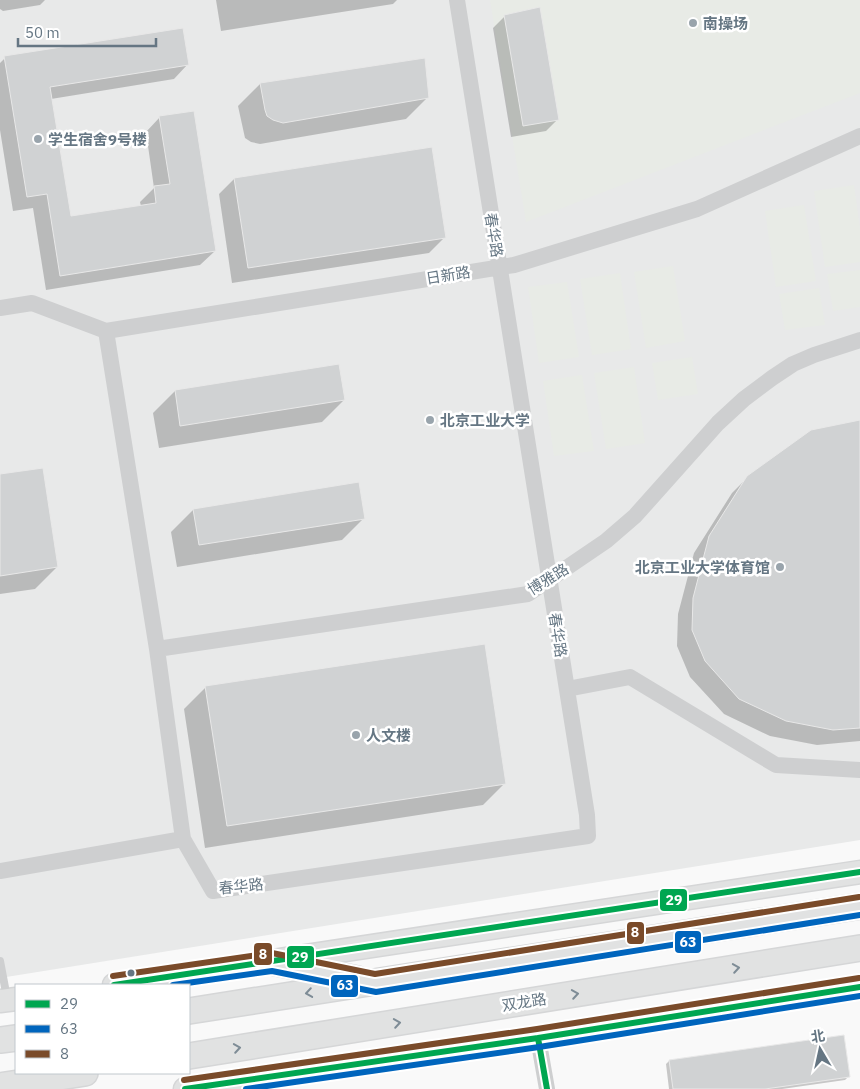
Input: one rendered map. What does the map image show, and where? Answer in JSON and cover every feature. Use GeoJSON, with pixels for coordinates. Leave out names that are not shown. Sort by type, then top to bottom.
{"type":"FeatureCollection","features":[{"type":"Feature","properties":{"kind":"main road"},"geometry":{"type":"LineString","coordinates":[[121,984],[860,872]]}},
{"type":"Feature","properties":{"kind":"main road"},"geometry":{"type":"LineString","coordinates":[[190,1011],[860,906]]}},
{"type":"Feature","properties":{"kind":"main road","name":"双龙路"},"geometry":{"type":"LineString","coordinates":[[190,1056],[860,948]]}},
{"type":"Feature","properties":{"kind":"main road"},"geometry":{"type":"LineString","coordinates":[[272,962],[375,983]]}},
{"type":"Feature","properties":{"kind":"main road"},"geometry":{"type":"LineString","coordinates":[[185,1089],[538,1038],[860,987]]}},
{"type":"Feature","properties":{"kind":"main road"},"geometry":{"type":"LineString","coordinates":[[0,1040],[15,1038]]}},
{"type":"Feature","properties":{"kind":"main road"},"geometry":{"type":"LineString","coordinates":[[0,1086],[78,1074]]}},
{"type":"Feature","properties":{"kind":"street","name":"春华路"},"geometry":{"type":"LineString","coordinates":[[183,839],[213,892],[588,836],[587,815],[457,0]]}},
{"type":"Feature","properties":{"kind":"street","name":"日新路"},"geometry":{"type":"LineString","coordinates":[[106,331],[514,265],[697,209],[860,136]]}},
{"type":"Feature","properties":{"kind":"street"},"geometry":{"type":"LineString","coordinates":[[0,308],[32,303],[106,331],[157,649],[183,839],[0,871]]}},
{"type":"Feature","properties":{"kind":"street","name":"博雅路"},"geometry":{"type":"LineString","coordinates":[[157,649],[528,594],[606,541],[635,516],[718,423],[765,383],[793,364],[860,340]]}},
{"type":"Feature","properties":{"kind":"street"},"geometry":{"type":"LineString","coordinates":[[567,689],[630,677],[776,765],[860,770]]}},
{"type":"Feature","properties":{"kind":"street"},"geometry":{"type":"LineString","coordinates":[[538,1038],[547,1089]]}},
{"type":"Feature","properties":{"kind":"lane"},"geometry":{"type":"LineString","coordinates":[[0,961],[8,1000]]}},
{"type":"Feature","properties":{"kind":"shaded area","name":"北京工业大学"},"geometry":{"type":"Polygon","coordinates":[[[0,0],[860,0],[860,840],[0,978],[0,0]]]}},
{"type":"Feature","properties":{"kind":"shaded area"},"geometry":{"type":"Polygon","coordinates":[[[490,0],[860,0],[860,93],[526,222],[490,0]]]}},
{"type":"Feature","properties":{"kind":"shaded area"},"geometry":{"type":"Polygon","coordinates":[[[854,185],[860,229],[860,262],[825,267],[814,191],[854,185]]]}},
{"type":"Feature","properties":{"kind":"shaded area"},"geometry":{"type":"Polygon","coordinates":[[[804,205],[816,281],[776,287],[765,211],[804,205]]]}},
{"type":"Feature","properties":{"kind":"shaded area"},"geometry":{"type":"Polygon","coordinates":[[[673,266],[685,341],[646,348],[634,272],[673,266]]]}},
{"type":"Feature","properties":{"kind":"shaded area"},"geometry":{"type":"Polygon","coordinates":[[[860,270],[860,307],[833,311],[827,274],[860,270]]]}},
{"type":"Feature","properties":{"kind":"shaded area"},"geometry":{"type":"Polygon","coordinates":[[[620,273],[631,349],[592,355],[580,279],[620,273]]]}},
{"type":"Feature","properties":{"kind":"shaded area"},"geometry":{"type":"Polygon","coordinates":[[[567,282],[579,357],[539,363],[528,287],[567,282]]]}},
{"type":"Feature","properties":{"kind":"shaded area"},"geometry":{"type":"Polygon","coordinates":[[[819,288],[825,325],[785,330],[779,294],[819,288]]]}},
{"type":"Feature","properties":{"kind":"shaded area"},"geometry":{"type":"Polygon","coordinates":[[[692,357],[698,394],[658,400],[652,363],[692,357]]]}},
{"type":"Feature","properties":{"kind":"shaded area"},"geometry":{"type":"Polygon","coordinates":[[[634,367],[645,443],[606,449],[594,373],[634,367]]]}},
{"type":"Feature","properties":{"kind":"shaded area"},"geometry":{"type":"Polygon","coordinates":[[[582,375],[594,451],[554,456],[543,381],[582,375]]]}},
{"type":"Feature","properties":{"kind":"building"},"geometry":{"type":"Polygon","coordinates":[[[540,7],[559,120],[523,126],[504,15],[540,7]]]}},
{"type":"Feature","properties":{"kind":"building"},"geometry":{"type":"Polygon","coordinates":[[[183,28],[189,65],[50,87],[71,216],[156,203],[154,186],[170,184],[159,116],[194,111],[216,251],[60,276],[47,194],[27,197],[4,56],[183,28]]]}},
{"type":"Feature","properties":{"kind":"building"},"geometry":{"type":"Polygon","coordinates":[[[425,58],[429,98],[283,123],[267,116],[260,83],[425,58]]]}},
{"type":"Feature","properties":{"kind":"building"},"geometry":{"type":"Polygon","coordinates":[[[432,147],[446,238],[248,268],[234,178],[432,147]]]}},
{"type":"Feature","properties":{"kind":"building"},"geometry":{"type":"Polygon","coordinates":[[[339,364],[345,400],[180,426],[175,390],[339,364]]]}},
{"type":"Feature","properties":{"kind":"building","name":"北京工业大学体育馆"},"geometry":{"type":"Polygon","coordinates":[[[860,420],[860,728],[833,730],[786,721],[739,699],[705,661],[692,630],[693,598],[709,536],[747,476],[811,430],[860,420]]]}},
{"type":"Feature","properties":{"kind":"building"},"geometry":{"type":"Polygon","coordinates":[[[43,468],[58,567],[0,576],[0,474],[43,468]]]}},
{"type":"Feature","properties":{"kind":"building"},"geometry":{"type":"Polygon","coordinates":[[[359,482],[365,519],[199,545],[193,509],[359,482]]]}},
{"type":"Feature","properties":{"kind":"building","name":"人文楼"},"geometry":{"type":"Polygon","coordinates":[[[485,644],[506,784],[227,826],[205,686],[485,644]]]}},
{"type":"Feature","properties":{"kind":"building"},"geometry":{"type":"Polygon","coordinates":[[[844,1035],[850,1077],[765,1089],[673,1089],[669,1060],[844,1035]]]}},
{"type":"Feature","properties":{"kind":"transit line","name":"29"},"geometry":{"type":"LineString","coordinates":[[121,984],[860,872]]}},
{"type":"Feature","properties":{"kind":"transit line","name":"8"},"geometry":{"type":"LineString","coordinates":[[113,976],[272,953],[375,974],[859,897]]}},
{"type":"Feature","properties":{"kind":"transit line","name":"63"},"geometry":{"type":"LineString","coordinates":[[180,984],[272,971],[376,992],[860,915]]}},
{"type":"Feature","properties":{"kind":"transit line","name":"8"},"geometry":{"type":"LineString","coordinates":[[184,1080],[537,1029],[859,978]]}},
{"type":"Feature","properties":{"kind":"transit line","name":"29"},"geometry":{"type":"LineString","coordinates":[[185,1089],[538,1038],[860,987]]}},
{"type":"Feature","properties":{"kind":"transit line","name":"63"},"geometry":{"type":"LineString","coordinates":[[246,1089],[539,1047],[860,996]]}},
{"type":"Feature","properties":{"kind":"transit line","name":"29"},"geometry":{"type":"LineString","coordinates":[[538,1038],[547,1089]]}},
{"type":"Feature","properties":{"kind":"place","name":"南操场"},"geometry":{"type":"Point","coordinates":[693,23]}},
{"type":"Feature","properties":{"kind":"place","name":"学生宿舍9号楼"},"geometry":{"type":"Point","coordinates":[38,139]}},
{"type":"Feature","properties":{"kind":"place","name":"北京工业大学"},"geometry":{"type":"Point","coordinates":[430,420]}},
{"type":"Feature","properties":{"kind":"place","name":"北京工业大学体育馆"},"geometry":{"type":"Point","coordinates":[780,567]}},
{"type":"Feature","properties":{"kind":"place","name":"人文楼"},"geometry":{"type":"Point","coordinates":[356,735]}}]}
